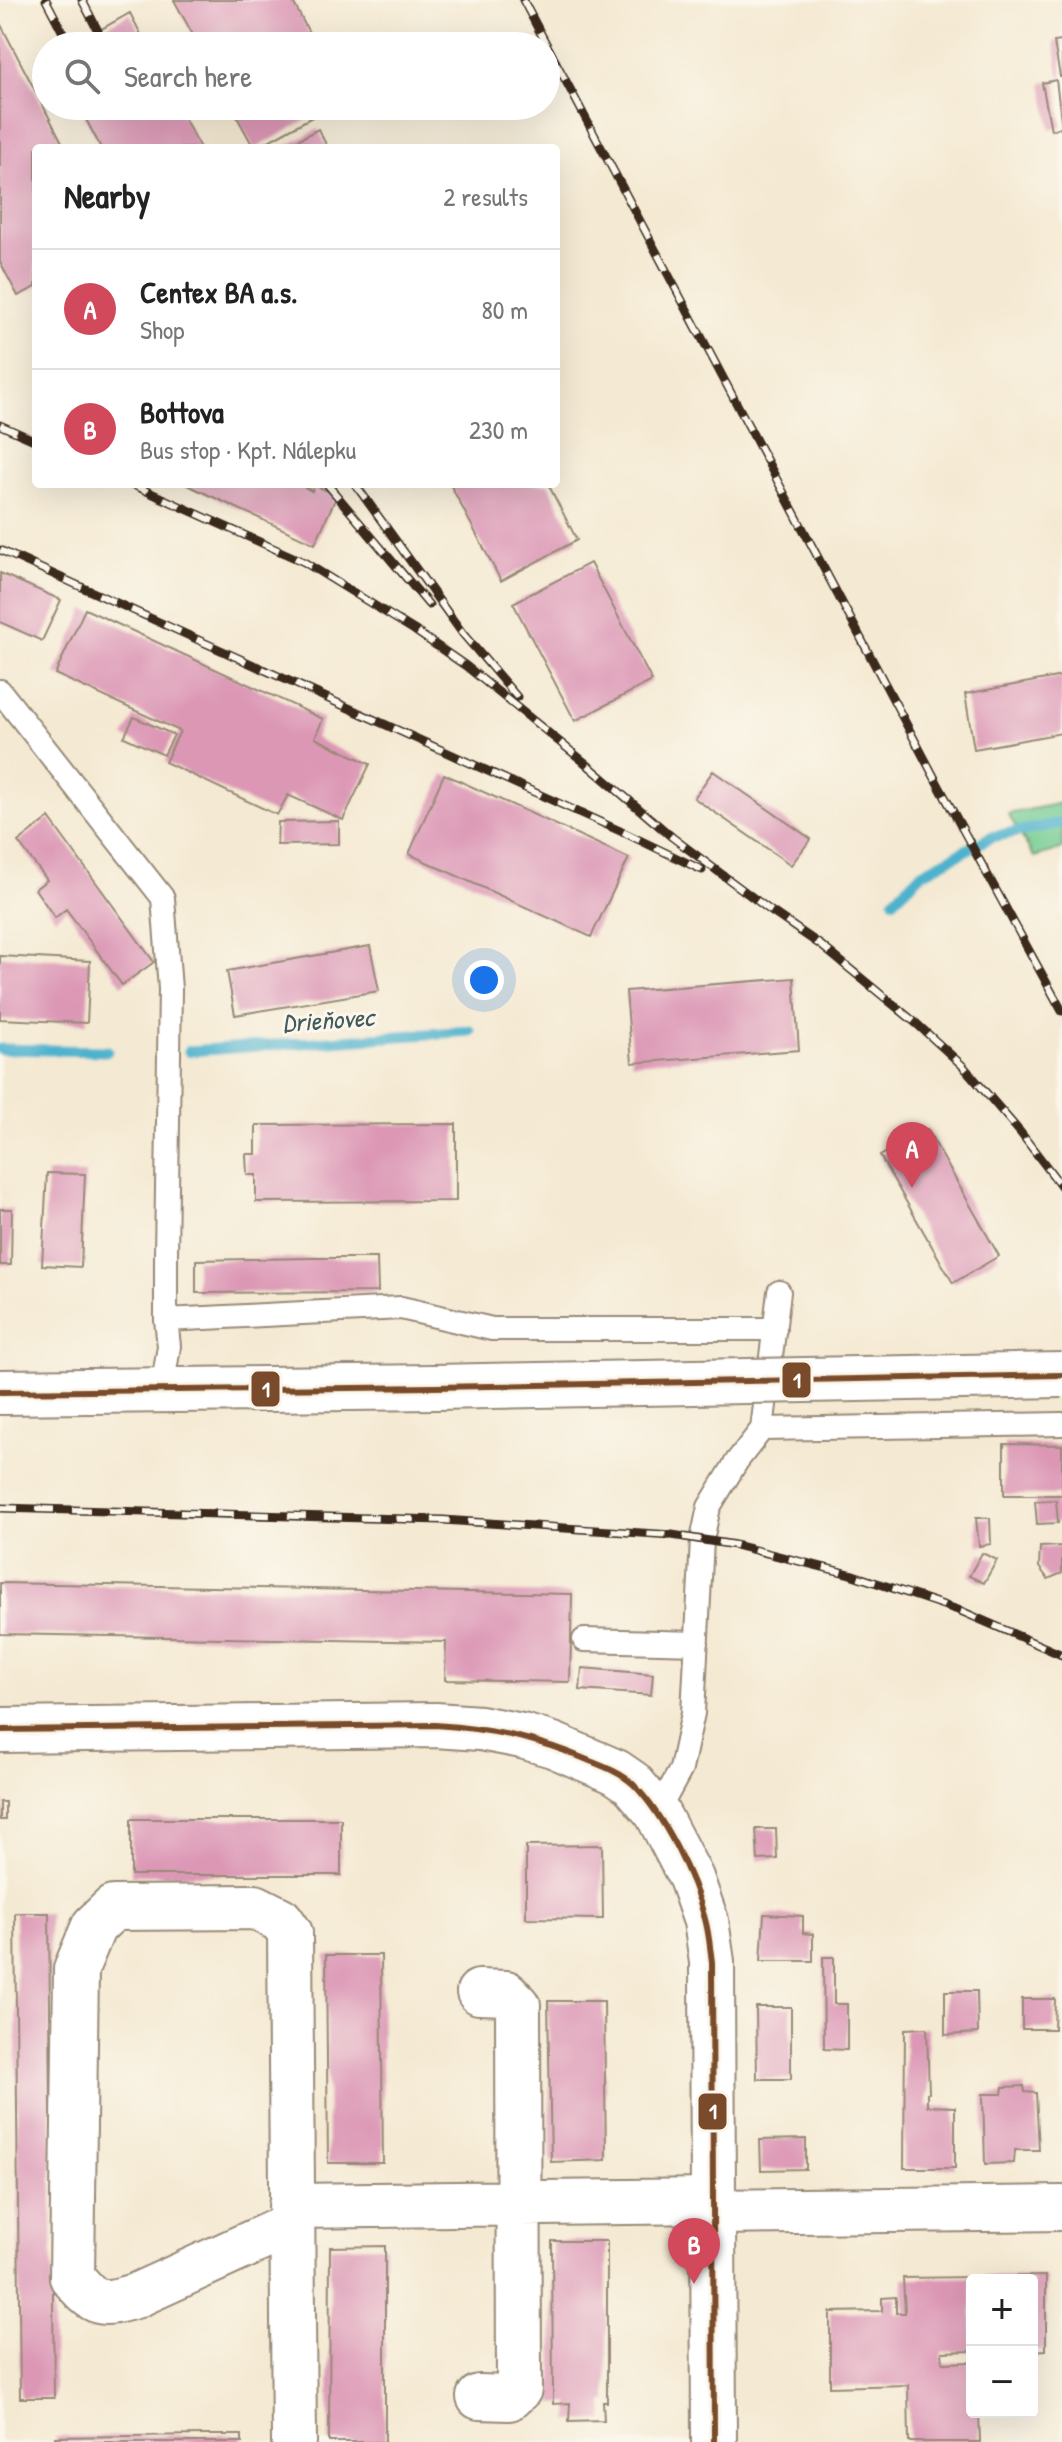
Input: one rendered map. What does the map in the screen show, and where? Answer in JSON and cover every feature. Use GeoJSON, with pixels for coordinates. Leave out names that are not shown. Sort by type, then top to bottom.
{"type":"FeatureCollection","features":[{"type":"Feature","properties":{"kind":"street"},"geometry":{"type":"LineString","coordinates":[[0,1392],[1062,1375]]}},
{"type":"Feature","properties":{"kind":"street"},"geometry":{"type":"LineString","coordinates":[[0,1730],[435,1725],[480,1728],[553,1745],[616,1772],[632,1783],[657,1813],[691,1878],[706,1921],[712,1962],[714,2442]]}},
{"type":"Feature","properties":{"kind":"street"},"geometry":{"type":"LineString","coordinates":[[294,2442],[291,2216],[290,1933],[281,1920],[255,1907],[113,1908],[94,1926],[76,1969],[72,2277],[88,2297],[109,2304],[135,2296],[291,2216],[519,2203],[1062,2208]]}},
{"type":"Feature","properties":{"kind":"street"},"geometry":{"type":"LineString","coordinates":[[479,1992],[506,1993],[518,2005],[519,2203],[519,2389],[509,2398],[479,2397]]}},
{"type":"Feature","properties":{"kind":"lane"},"geometry":{"type":"LineString","coordinates":[[0,691],[163,898],[170,989],[166,1320],[169,1346],[162,1390]]}},
{"type":"Feature","properties":{"kind":"lane"},"geometry":{"type":"LineString","coordinates":[[657,1813],[681,1769],[693,1713],[702,1540],[709,1507],[737,1461],[762,1429],[779,1292]]}},
{"type":"Feature","properties":{"kind":"lane"},"geometry":{"type":"LineString","coordinates":[[166,1320],[401,1308],[492,1329],[775,1329]]}},
{"type":"Feature","properties":{"kind":"lane"},"geometry":{"type":"LineString","coordinates":[[762,1429],[1062,1424]]}},
{"type":"Feature","properties":{"kind":"lane"},"geometry":{"type":"LineString","coordinates":[[584,1640],[697,1643]]}},
{"type":"Feature","properties":{"kind":"green space"},"geometry":{"type":"Polygon","coordinates":[[[1062,803],[1062,849],[1034,857],[1008,814],[1062,803]]]}},
{"type":"Feature","properties":{"kind":"building"},"geometry":{"type":"Polygon","coordinates":[[[174,0],[292,0],[309,32],[191,32],[174,0]]]}},
{"type":"Feature","properties":{"kind":"building"},"geometry":{"type":"Polygon","coordinates":[[[130,13],[140,32],[96,32],[130,13]]]}},
{"type":"Feature","properties":{"kind":"building"},"geometry":{"type":"Polygon","coordinates":[[[0,23],[32,85],[32,120],[50,120],[63,144],[32,144],[32,289],[18,296],[0,262],[0,23]]]}},
{"type":"Feature","properties":{"kind":"building"},"geometry":{"type":"Polygon","coordinates":[[[1062,41],[1062,77],[1060,77],[1054,42],[1062,41]]]}},
{"type":"Feature","properties":{"kind":"building"},"geometry":{"type":"Polygon","coordinates":[[[1056,80],[1062,127],[1051,130],[1042,83],[1056,80]]]}},
{"type":"Feature","properties":{"kind":"building"},"geometry":{"type":"Polygon","coordinates":[[[86,120],[185,120],[198,144],[99,144],[86,120]]]}},
{"type":"Feature","properties":{"kind":"building"},"geometry":{"type":"Polygon","coordinates":[[[239,120],[307,120],[263,144],[252,144],[239,120]]]}},
{"type":"Feature","properties":{"kind":"building"},"geometry":{"type":"Polygon","coordinates":[[[318,129],[326,144],[290,144],[318,129]]]}},
{"type":"Feature","properties":{"kind":"building"},"geometry":{"type":"Polygon","coordinates":[[[194,488],[306,488],[312,491],[313,488],[321,488],[337,495],[315,544],[194,488]]]}},
{"type":"Feature","properties":{"kind":"building"},"geometry":{"type":"Polygon","coordinates":[[[452,488],[550,488],[577,540],[501,581],[452,488]]]}},
{"type":"Feature","properties":{"kind":"building"},"geometry":{"type":"Polygon","coordinates":[[[590,563],[652,681],[575,721],[513,603],[590,563]]]}},
{"type":"Feature","properties":{"kind":"building"},"geometry":{"type":"Polygon","coordinates":[[[0,573],[61,600],[42,641],[0,622],[0,573]]]}},
{"type":"Feature","properties":{"kind":"building"},"geometry":{"type":"Polygon","coordinates":[[[85,609],[323,719],[315,738],[370,764],[343,820],[288,795],[277,815],[165,762],[180,731],[55,674],[85,609]]]}},
{"type":"Feature","properties":{"kind":"building"},"geometry":{"type":"Polygon","coordinates":[[[1062,676],[1062,733],[974,749],[965,694],[1062,676]]]}},
{"type":"Feature","properties":{"kind":"building"},"geometry":{"type":"Polygon","coordinates":[[[134,717],[174,735],[164,755],[124,737],[134,717]]]}},
{"type":"Feature","properties":{"kind":"building"},"geometry":{"type":"Polygon","coordinates":[[[713,771],[811,839],[791,865],[694,798],[713,771]]]}},
{"type":"Feature","properties":{"kind":"building"},"geometry":{"type":"Polygon","coordinates":[[[444,774],[629,858],[591,937],[409,854],[444,774]]]}},
{"type":"Feature","properties":{"kind":"building"},"geometry":{"type":"Polygon","coordinates":[[[49,818],[154,962],[122,985],[66,909],[55,918],[35,889],[47,880],[18,842],[49,818]]]}},
{"type":"Feature","properties":{"kind":"building"},"geometry":{"type":"Polygon","coordinates":[[[339,821],[339,844],[277,845],[278,822],[339,821]]]}},
{"type":"Feature","properties":{"kind":"building"},"geometry":{"type":"Polygon","coordinates":[[[370,946],[379,991],[235,1015],[227,971],[370,946]]]}},
{"type":"Feature","properties":{"kind":"building"},"geometry":{"type":"Polygon","coordinates":[[[0,956],[90,961],[87,1023],[0,1019],[0,956]]]}},
{"type":"Feature","properties":{"kind":"building"},"geometry":{"type":"Polygon","coordinates":[[[794,978],[799,1050],[632,1063],[626,991],[794,978]]]}},
{"type":"Feature","properties":{"kind":"building"},"geometry":{"type":"Polygon","coordinates":[[[456,1124],[456,1201],[256,1202],[256,1175],[247,1175],[246,1154],[256,1154],[256,1125],[456,1124]]]}},
{"type":"Feature","properties":{"kind":"building"},"geometry":{"type":"Polygon","coordinates":[[[927,1129],[999,1256],[953,1283],[880,1156],[927,1129]]]}},
{"type":"Feature","properties":{"kind":"building"},"geometry":{"type":"Polygon","coordinates":[[[47,1173],[85,1174],[81,1267],[42,1265],[47,1173]]]}},
{"type":"Feature","properties":{"kind":"building"},"geometry":{"type":"Polygon","coordinates":[[[0,1209],[12,1209],[11,1265],[0,1265],[0,1209]]]}},
{"type":"Feature","properties":{"kind":"building"},"geometry":{"type":"Polygon","coordinates":[[[377,1258],[378,1292],[196,1293],[196,1260],[377,1258]]]}},
{"type":"Feature","properties":{"kind":"building"},"geometry":{"type":"Polygon","coordinates":[[[1004,1444],[1062,1445],[1062,1495],[1004,1495],[1004,1444]]]}},
{"type":"Feature","properties":{"kind":"building"},"geometry":{"type":"Polygon","coordinates":[[[1056,1500],[1058,1523],[1037,1524],[1035,1501],[1056,1500]]]}},
{"type":"Feature","properties":{"kind":"building"},"geometry":{"type":"Polygon","coordinates":[[[976,1518],[990,1518],[991,1544],[979,1546],[976,1518]]]}},
{"type":"Feature","properties":{"kind":"building"},"geometry":{"type":"Polygon","coordinates":[[[1062,1546],[1062,1573],[1048,1579],[1039,1567],[1040,1547],[1062,1546]]]}},
{"type":"Feature","properties":{"kind":"building"},"geometry":{"type":"Polygon","coordinates":[[[982,1553],[997,1560],[984,1583],[969,1576],[982,1553]]]}},
{"type":"Feature","properties":{"kind":"building"},"geometry":{"type":"Polygon","coordinates":[[[0,1583],[572,1594],[570,1682],[445,1680],[446,1642],[0,1634],[0,1583]]]}},
{"type":"Feature","properties":{"kind":"building"},"geometry":{"type":"Polygon","coordinates":[[[582,1668],[653,1674],[651,1695],[580,1690],[582,1668]]]}},
{"type":"Feature","properties":{"kind":"building"},"geometry":{"type":"Polygon","coordinates":[[[0,1802],[5,1802],[5,1820],[0,1820],[0,1802]]]}},
{"type":"Feature","properties":{"kind":"building"},"geometry":{"type":"Polygon","coordinates":[[[131,1819],[341,1819],[341,1875],[131,1875],[131,1819]]]}},
{"type":"Feature","properties":{"kind":"building"},"geometry":{"type":"Polygon","coordinates":[[[756,1829],[776,1829],[777,1859],[758,1860],[756,1829]]]}},
{"type":"Feature","properties":{"kind":"building"},"geometry":{"type":"Polygon","coordinates":[[[602,1845],[603,1919],[526,1918],[526,1846],[602,1845]]]}},
{"type":"Feature","properties":{"kind":"building"},"geometry":{"type":"Polygon","coordinates":[[[15,1913],[49,1913],[54,2398],[20,2398],[15,1913]]]}},
{"type":"Feature","properties":{"kind":"building"},"geometry":{"type":"Polygon","coordinates":[[[764,1914],[803,1916],[803,1933],[813,1934],[813,1961],[761,1961],[764,1914]]]}},
{"type":"Feature","properties":{"kind":"building"},"geometry":{"type":"Polygon","coordinates":[[[326,1955],[381,1955],[383,2163],[328,2163],[326,1955]]]}},
{"type":"Feature","properties":{"kind":"building"},"geometry":{"type":"Polygon","coordinates":[[[823,1957],[834,1957],[834,2004],[847,2004],[847,2050],[824,2049],[823,1957]]]}},
{"type":"Feature","properties":{"kind":"building"},"geometry":{"type":"Polygon","coordinates":[[[945,1991],[977,1991],[978,2033],[945,2035],[945,1991]]]}},
{"type":"Feature","properties":{"kind":"building"},"geometry":{"type":"Polygon","coordinates":[[[1022,1999],[1055,1999],[1054,2029],[1022,2029],[1022,1999]]]}},
{"type":"Feature","properties":{"kind":"building"},"geometry":{"type":"Polygon","coordinates":[[[548,2001],[604,2001],[606,2160],[551,2162],[548,2001]]]}},
{"type":"Feature","properties":{"kind":"building"},"geometry":{"type":"Polygon","coordinates":[[[756,2007],[791,2007],[791,2079],[757,2079],[756,2007]]]}},
{"type":"Feature","properties":{"kind":"building"},"geometry":{"type":"Polygon","coordinates":[[[927,2028],[927,2106],[955,2107],[955,2168],[904,2168],[905,2029],[927,2028]]]}},
{"type":"Feature","properties":{"kind":"building"},"geometry":{"type":"Polygon","coordinates":[[[1024,2086],[1025,2092],[1036,2093],[1039,2150],[1015,2150],[1014,2163],[985,2164],[983,2094],[1002,2094],[1003,2087],[1024,2086]]]}},
{"type":"Feature","properties":{"kind":"building"},"geometry":{"type":"Polygon","coordinates":[[[806,2139],[806,2169],[761,2170],[760,2140],[806,2139]]]}},
{"type":"Feature","properties":{"kind":"building"},"geometry":{"type":"Polygon","coordinates":[[[552,2241],[607,2241],[607,2402],[603,2402],[604,2420],[569,2421],[570,2403],[553,2404],[552,2241]]]}},
{"type":"Feature","properties":{"kind":"building"},"geometry":{"type":"Polygon","coordinates":[[[385,2246],[385,2442],[329,2442],[330,2247],[385,2246]]]}},
{"type":"Feature","properties":{"kind":"building"},"geometry":{"type":"Polygon","coordinates":[[[1038,2276],[1046,2276],[1046,2350],[1038,2351],[1038,2346],[1038,2276]]]}},
{"type":"Feature","properties":{"kind":"building"},"geometry":{"type":"Polygon","coordinates":[[[966,2277],[966,2351],[942,2352],[943,2363],[966,2362],[966,2418],[979,2418],[980,2442],[909,2442],[908,2385],[830,2387],[830,2312],[882,2311],[882,2298],[896,2297],[896,2313],[905,2313],[903,2278],[966,2277]]]}},
{"type":"Feature","properties":{"kind":"building"},"geometry":{"type":"Polygon","coordinates":[[[242,2435],[242,2442],[55,2442],[55,2437],[242,2435]]]}},
{"type":"Feature","properties":{"kind":"waterway","name":"Drieňovec"},"geometry":{"type":"LineString","coordinates":[[894,900],[922,873],[991,837],[1062,823]]}},
{"type":"Feature","properties":{"kind":"waterway","name":"Drieňovec"},"geometry":{"type":"LineString","coordinates":[[189,1051],[470,1031]]}},
{"type":"Feature","properties":{"kind":"waterway","name":"Drieňovec"},"geometry":{"type":"LineString","coordinates":[[0,1049],[107,1051]]}},
{"type":"Feature","properties":{"kind":"railway"},"geometry":{"type":"LineString","coordinates":[[46,0],[63,32]]}},
{"type":"Feature","properties":{"kind":"railway"},"geometry":{"type":"LineString","coordinates":[[82,0],[98,31]]}},
{"type":"Feature","properties":{"kind":"railway"},"geometry":{"type":"LineString","coordinates":[[523,0],[540,32]]}},
{"type":"Feature","properties":{"kind":"railway"},"geometry":{"type":"LineString","coordinates":[[560,70],[939,786],[1062,1011]]}},
{"type":"Feature","properties":{"kind":"railway"},"geometry":{"type":"LineString","coordinates":[[0,425],[32,439]]}},
{"type":"Feature","properties":{"kind":"railway"},"geometry":{"type":"LineString","coordinates":[[140,488],[304,562],[466,666],[672,837],[822,946],[917,1024],[963,1066],[1062,1187]]}},
{"type":"Feature","properties":{"kind":"railway"},"geometry":{"type":"LineString","coordinates":[[330,488],[429,605]]}},
{"type":"Feature","properties":{"kind":"railway"},"geometry":{"type":"LineString","coordinates":[[358,488],[463,634],[517,697]]}},
{"type":"Feature","properties":{"kind":"railway"},"geometry":{"type":"LineString","coordinates":[[0,550],[702,870]]}},
{"type":"Feature","properties":{"kind":"railway"},"geometry":{"type":"LineString","coordinates":[[0,1508],[443,1520],[672,1535],[735,1545],[850,1574],[961,1611],[1062,1655]]}},
{"type":"Feature","properties":{"kind":"transit line","name":"1"},"geometry":{"type":"LineString","coordinates":[[0,1392],[1062,1375]]}},
{"type":"Feature","properties":{"kind":"transit line","name":"1"},"geometry":{"type":"LineString","coordinates":[[0,1730],[435,1725],[495,1732],[551,1746],[607,1768],[633,1784],[667,1829],[686,1866],[705,1919],[712,1962],[714,2442]]}},
{"type":"Feature","properties":{"kind":"place","name":"Centex BA a.s."},"geometry":{"type":"Point","coordinates":[912,1188]}},
{"type":"Feature","properties":{"kind":"place","name":"Bottova"},"geometry":{"type":"Point","coordinates":[694,2284]}}]}
